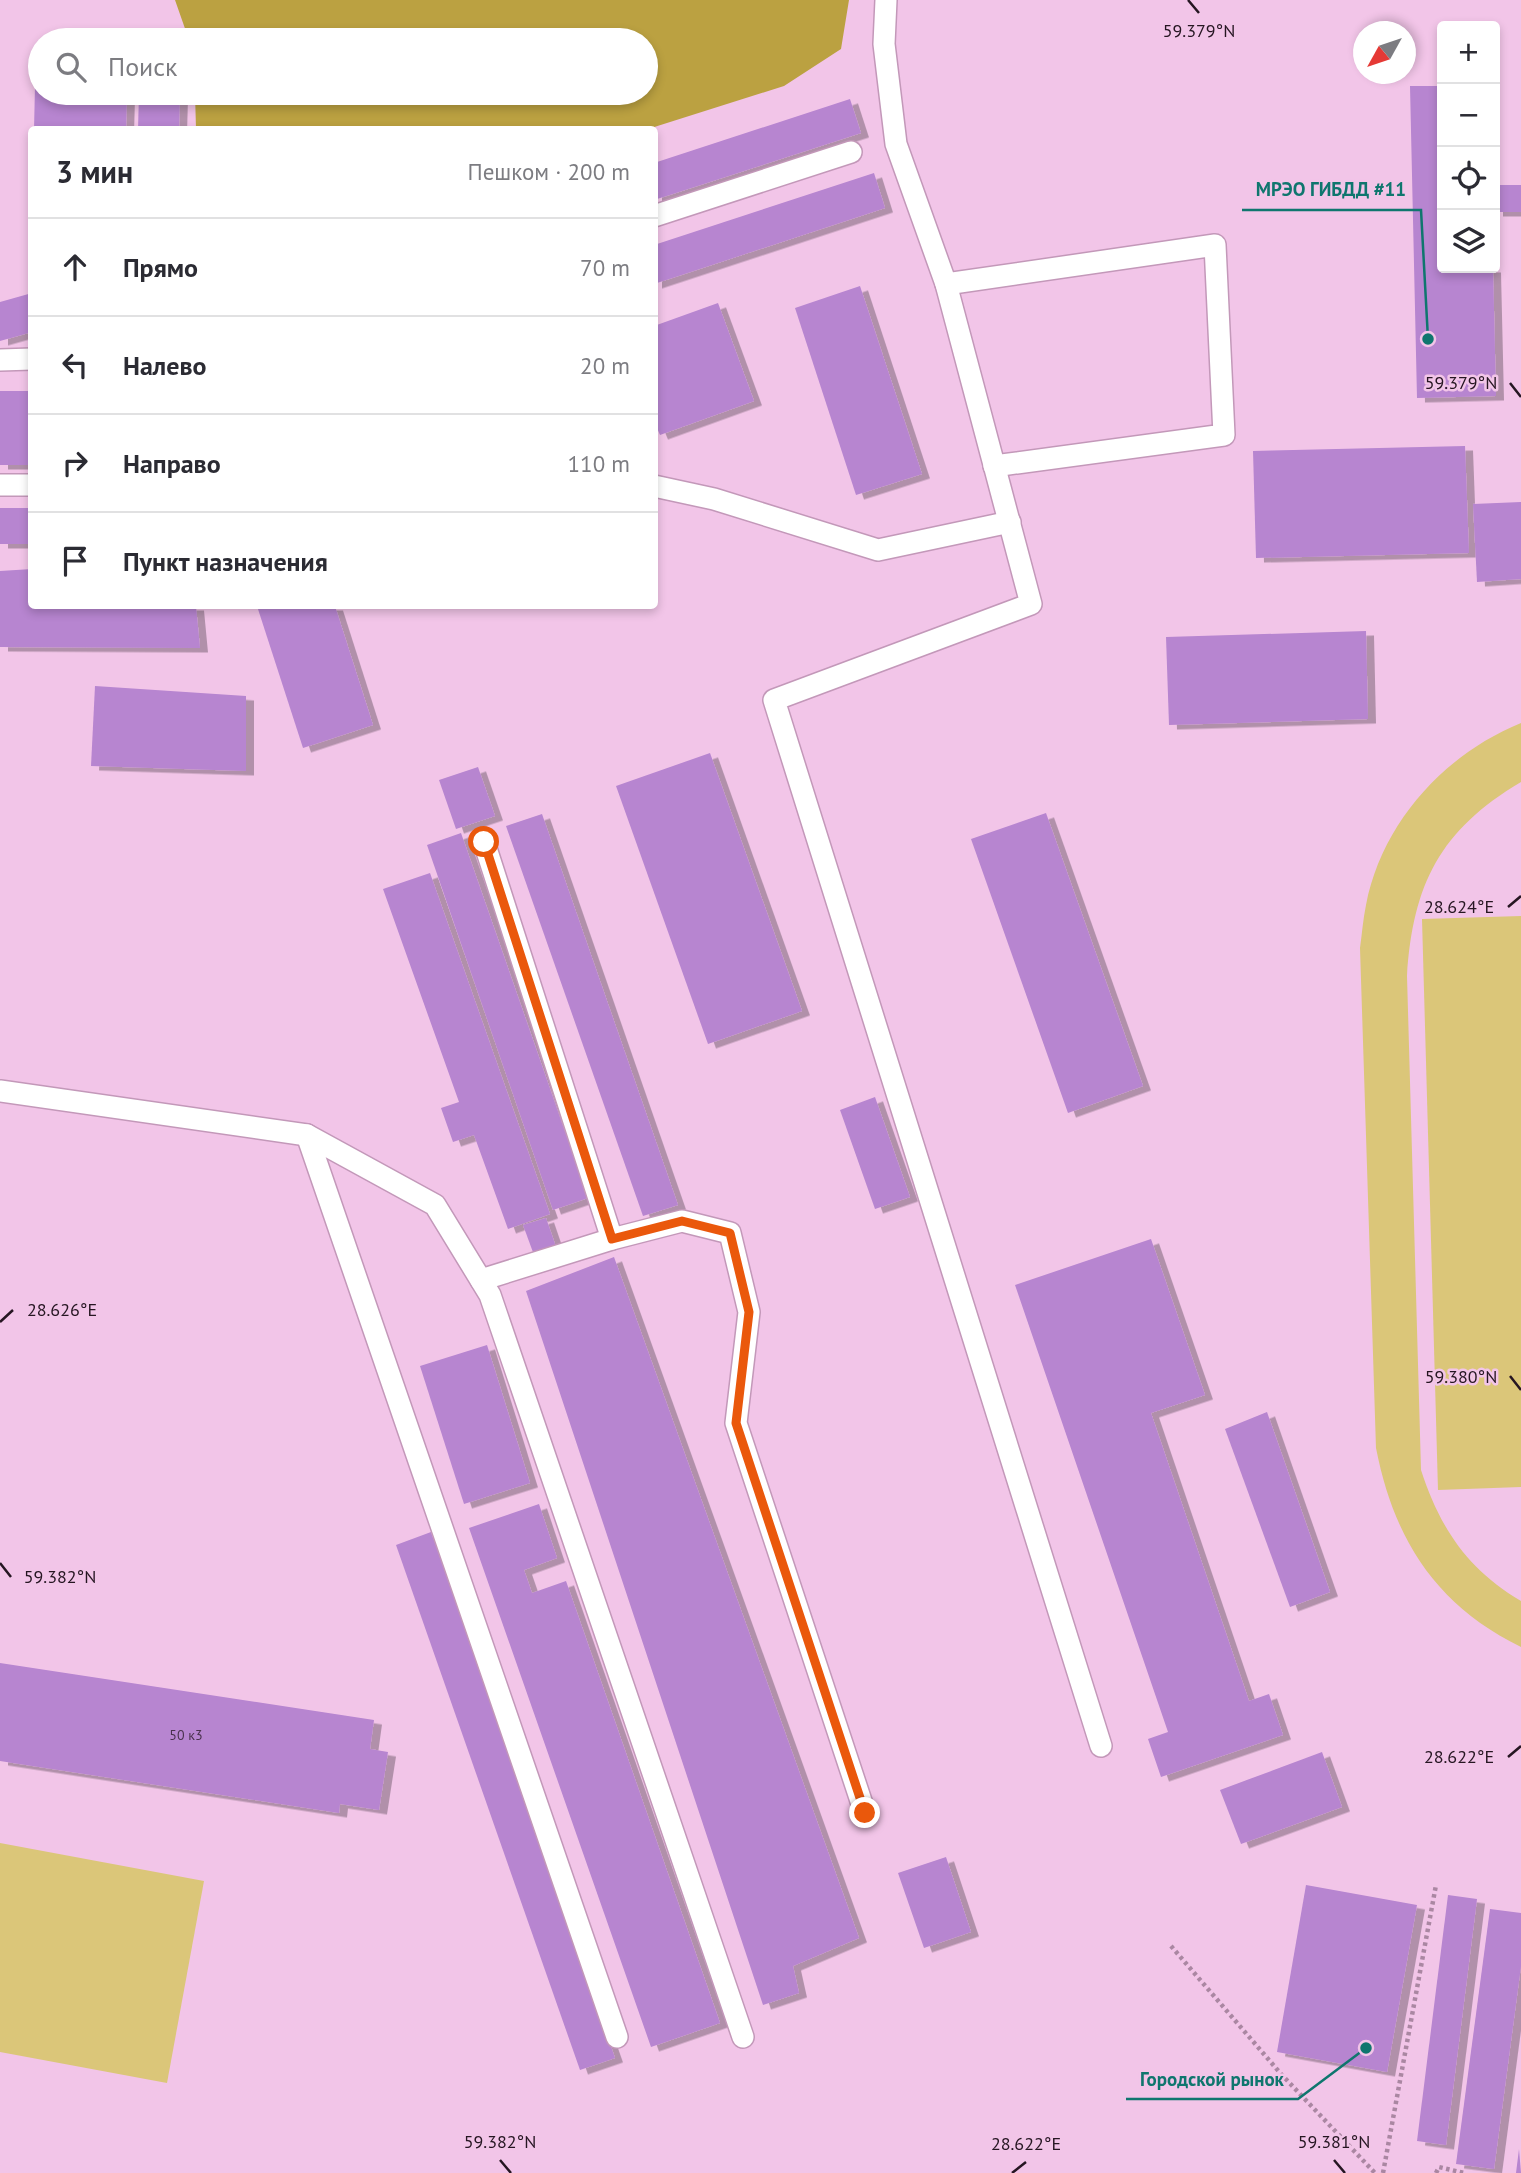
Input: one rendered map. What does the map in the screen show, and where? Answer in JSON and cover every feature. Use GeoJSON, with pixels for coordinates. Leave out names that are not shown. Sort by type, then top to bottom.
{"type":"FeatureCollection","features":[{"type":"Feature","properties":{"kind":"lane"},"geometry":{"type":"LineString","coordinates":[[886,0],[884,44],[896,144],[946,284],[1031,604],[774,700],[1101,1746]]}},
{"type":"Feature","properties":{"kind":"lane"},"geometry":{"type":"LineString","coordinates":[[658,215],[851,152]]}},
{"type":"Feature","properties":{"kind":"lane"},"geometry":{"type":"LineString","coordinates":[[946,284],[1214,245],[1224,435],[994,466]]}},
{"type":"Feature","properties":{"kind":"lane"},"geometry":{"type":"LineString","coordinates":[[0,360],[28,359]]}},
{"type":"Feature","properties":{"kind":"lane"},"geometry":{"type":"LineString","coordinates":[[0,485],[28,485]]}},
{"type":"Feature","properties":{"kind":"lane"},"geometry":{"type":"LineString","coordinates":[[658,487],[713,499],[878,551],[1010,522]]}},
{"type":"Feature","properties":{"kind":"lane"},"geometry":{"type":"LineString","coordinates":[[484,842],[612,1239]]}},
{"type":"Feature","properties":{"kind":"lane"},"geometry":{"type":"LineString","coordinates":[[0,1091],[307,1135],[435,1205],[490,1295],[743,2037]]}},
{"type":"Feature","properties":{"kind":"lane"},"geometry":{"type":"LineString","coordinates":[[307,1135],[617,2037]]}},
{"type":"Feature","properties":{"kind":"lane"},"geometry":{"type":"LineString","coordinates":[[481,1280],[612,1239],[682,1221],[730,1233],[749,1312],[736,1423],[865,1813]]}},
{"type":"Feature","properties":{"kind":"path"},"geometry":{"type":"LineString","coordinates":[[1383,2173],[1436,1885]]}},
{"type":"Feature","properties":{"kind":"path"},"geometry":{"type":"LineString","coordinates":[[1171,1946],[1282,2074],[1375,2173]]}},
{"type":"Feature","properties":{"kind":"path"},"geometry":{"type":"LineString","coordinates":[[1436,2173],[1439,2167],[1464,2173]]}},
{"type":"Feature","properties":{"kind":"shaded area"},"geometry":{"type":"Polygon","coordinates":[[[175,0],[849,0],[841,49],[784,86],[657,126],[196,126],[195,105],[658,105],[658,28],[185,28],[175,0]]]}},
{"type":"Feature","properties":{"kind":"shaded area"},"geometry":{"type":"Polygon","coordinates":[[[1521,723],[1521,782],[1493,800],[1470,820],[1451,840],[1436,862],[1424,887],[1416,914],[1407,976],[1421,1470],[1437,1510],[1458,1545],[1485,1575],[1521,1601],[1521,1647],[1465,1611],[1423,1566],[1394,1512],[1376,1448],[1360,948],[1365,910],[1374,875],[1386,846],[1402,819],[1421,794],[1443,772],[1493,736],[1521,723]]]}},
{"type":"Feature","properties":{"kind":"shaded area"},"geometry":{"type":"Polygon","coordinates":[[[1521,916],[1521,1487],[1438,1490],[1422,919],[1521,916]]]}},
{"type":"Feature","properties":{"kind":"shaded area"},"geometry":{"type":"Polygon","coordinates":[[[0,1843],[204,1881],[167,2083],[0,2052],[0,1843]]]}},
{"type":"Feature","properties":{"kind":"building"},"geometry":{"type":"Polygon","coordinates":[[[1410,86],[1437,86],[1437,273],[1493,273],[1496,396],[1417,398],[1410,86]]]}},
{"type":"Feature","properties":{"kind":"building"},"geometry":{"type":"Polygon","coordinates":[[[850,99],[861,133],[658,199],[658,162],[850,99]]]}},
{"type":"Feature","properties":{"kind":"building"},"geometry":{"type":"Polygon","coordinates":[[[35,105],[127,105],[126,126],[34,126],[35,105]]]}},
{"type":"Feature","properties":{"kind":"building"},"geometry":{"type":"Polygon","coordinates":[[[139,105],[180,105],[179,126],[138,126],[139,105]]]}},
{"type":"Feature","properties":{"kind":"building"},"geometry":{"type":"Polygon","coordinates":[[[874,173],[885,208],[658,283],[658,244],[874,173]]]}},
{"type":"Feature","properties":{"kind":"building"},"geometry":{"type":"Polygon","coordinates":[[[1500,185],[1521,185],[1521,212],[1500,212],[1500,185]]]}},
{"type":"Feature","properties":{"kind":"building"},"geometry":{"type":"Polygon","coordinates":[[[860,286],[922,474],[856,495],[795,308],[860,286]]]}},
{"type":"Feature","properties":{"kind":"building"},"geometry":{"type":"Polygon","coordinates":[[[28,294],[28,333],[0,341],[0,302],[28,294]]]}},
{"type":"Feature","properties":{"kind":"building"},"geometry":{"type":"Polygon","coordinates":[[[718,303],[754,401],[660,435],[658,325],[718,303]]]}},
{"type":"Feature","properties":{"kind":"building"},"geometry":{"type":"Polygon","coordinates":[[[0,391],[28,391],[28,465],[0,465],[0,391]]]}},
{"type":"Feature","properties":{"kind":"building"},"geometry":{"type":"Polygon","coordinates":[[[1465,446],[1469,553],[1256,558],[1253,451],[1465,446]]]}},
{"type":"Feature","properties":{"kind":"building"},"geometry":{"type":"Polygon","coordinates":[[[1521,502],[1521,579],[1477,582],[1473,504],[1521,502]]]}},
{"type":"Feature","properties":{"kind":"building"},"geometry":{"type":"Polygon","coordinates":[[[0,508],[28,508],[28,544],[0,544],[0,508]]]}},
{"type":"Feature","properties":{"kind":"building"},"geometry":{"type":"Polygon","coordinates":[[[28,569],[28,609],[196,609],[200,648],[0,647],[0,571],[28,569]]]}},
{"type":"Feature","properties":{"kind":"building"},"geometry":{"type":"Polygon","coordinates":[[[258,609],[336,609],[373,725],[303,748],[258,609]]]}},
{"type":"Feature","properties":{"kind":"building"},"geometry":{"type":"Polygon","coordinates":[[[1366,631],[1368,719],[1169,725],[1166,637],[1366,631]]]}},
{"type":"Feature","properties":{"kind":"building"},"geometry":{"type":"Polygon","coordinates":[[[95,686],[246,696],[246,771],[91,766],[95,686]]]}},
{"type":"Feature","properties":{"kind":"building"},"geometry":{"type":"Polygon","coordinates":[[[710,753],[802,1011],[708,1044],[616,786],[710,753]]]}},
{"type":"Feature","properties":{"kind":"building"},"geometry":{"type":"Polygon","coordinates":[[[478,767],[495,816],[456,829],[439,780],[478,767]]]}},
{"type":"Feature","properties":{"kind":"building"},"geometry":{"type":"Polygon","coordinates":[[[1046,813],[1143,1086],[1068,1113],[971,839],[1046,813]]]}},
{"type":"Feature","properties":{"kind":"building"},"geometry":{"type":"Polygon","coordinates":[[[542,814],[678,1205],[643,1216],[506,826],[542,814]]]}},
{"type":"Feature","properties":{"kind":"building"},"geometry":{"type":"Polygon","coordinates":[[[461,833],[588,1198],[553,1210],[427,845],[461,833]]]}},
{"type":"Feature","properties":{"kind":"building"},"geometry":{"type":"Polygon","coordinates":[[[430,873],[550,1214],[508,1229],[474,1135],[453,1142],[441,1108],[459,1102],[383,889],[430,873]]]}},
{"type":"Feature","properties":{"kind":"building"},"geometry":{"type":"Polygon","coordinates":[[[875,1097],[910,1197],[875,1209],[840,1110],[875,1097]]]}},
{"type":"Feature","properties":{"kind":"building"},"geometry":{"type":"Polygon","coordinates":[[[546,1218],[556,1247],[534,1255],[523,1225],[546,1218]]]}},
{"type":"Feature","properties":{"kind":"building"},"geometry":{"type":"Polygon","coordinates":[[[1151,1239],[1205,1395],[1151,1413],[1249,1701],[1269,1694],[1283,1735],[1161,1777],[1148,1739],[1168,1732],[1015,1285],[1151,1239]]]}},
{"type":"Feature","properties":{"kind":"building"},"geometry":{"type":"Polygon","coordinates":[[[614,1257],[859,1938],[793,1966],[799,1993],[763,2005],[526,1291],[614,1257]]]}},
{"type":"Feature","properties":{"kind":"building"},"geometry":{"type":"Polygon","coordinates":[[[487,1345],[530,1483],[464,1504],[420,1366],[487,1345]]]}},
{"type":"Feature","properties":{"kind":"building"},"geometry":{"type":"Polygon","coordinates":[[[1267,1412],[1330,1592],[1290,1607],[1225,1429],[1267,1412]]]}},
{"type":"Feature","properties":{"kind":"building"},"geometry":{"type":"Polygon","coordinates":[[[539,1504],[557,1558],[524,1570],[532,1593],[566,1581],[720,2023],[651,2047],[469,1528],[539,1504]]]}},
{"type":"Feature","properties":{"kind":"building"},"geometry":{"type":"Polygon","coordinates":[[[431,1532],[615,2058],[580,2070],[396,1545],[431,1532]]]}},
{"type":"Feature","properties":{"kind":"building"},"geometry":{"type":"Polygon","coordinates":[[[0,1663],[374,1720],[370,1749],[388,1752],[379,1810],[340,1804],[339,1813],[0,1761],[0,1663]]]}},
{"type":"Feature","properties":{"kind":"building"},"geometry":{"type":"Polygon","coordinates":[[[1322,1752],[1342,1807],[1241,1844],[1220,1790],[1322,1752]]]}},
{"type":"Feature","properties":{"kind":"building"},"geometry":{"type":"Polygon","coordinates":[[[946,1857],[971,1932],[924,1948],[898,1873],[946,1857]]]}},
{"type":"Feature","properties":{"kind":"building"},"geometry":{"type":"Polygon","coordinates":[[[1306,1885],[1417,1905],[1387,2072],[1277,2052],[1306,1885]]]}},
{"type":"Feature","properties":{"kind":"building"},"geometry":{"type":"Polygon","coordinates":[[[1448,1895],[1477,1899],[1446,2145],[1417,2141],[1448,1895]]]}},
{"type":"Feature","properties":{"kind":"building"},"geometry":{"type":"Polygon","coordinates":[[[1490,1909],[1521,1913],[1521,1966],[1494,2169],[1456,2164],[1490,1909]]]}},
{"type":"Feature","properties":{"kind":"building"},"geometry":{"type":"Polygon","coordinates":[[[1519,2149],[1521,2173],[1516,2173],[1519,2149]]]}},
{"type":"Feature","properties":{"kind":"place","name":"МРЭО ГИБДД #11"},"geometry":{"type":"Point","coordinates":[1428,339]}},
{"type":"Feature","properties":{"kind":"place","name":"Городской рынок"},"geometry":{"type":"Point","coordinates":[1366,2048]}},
{"type":"Feature","properties":{"kind":"route"},"geometry":{"type":"LineString","coordinates":[[484,842],[612,1239],[682,1221],[730,1233],[749,1312],[736,1423],[865,1813]]}}]}
